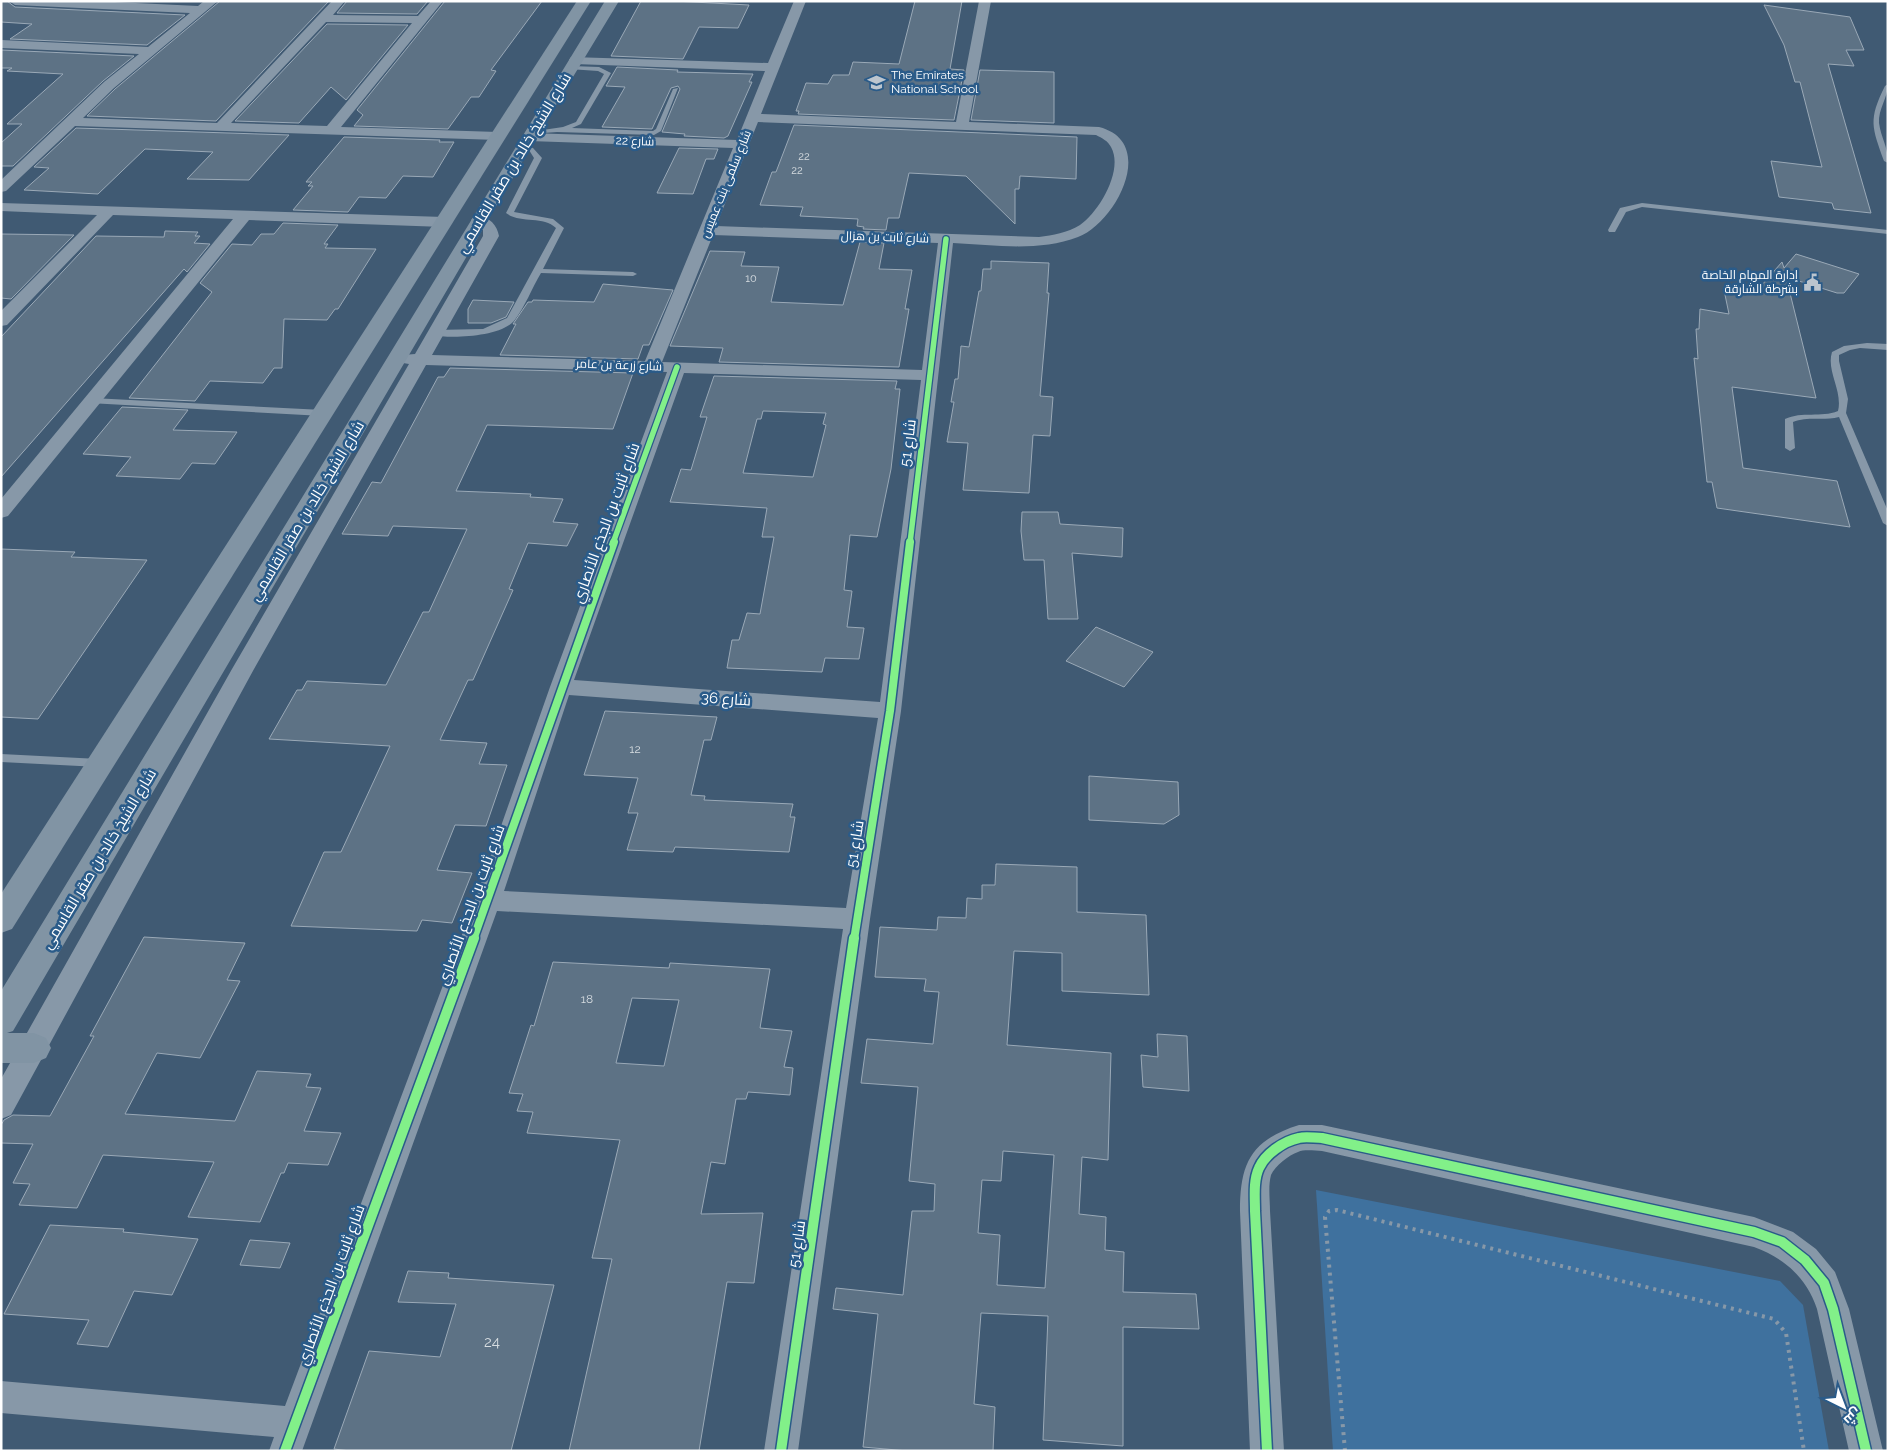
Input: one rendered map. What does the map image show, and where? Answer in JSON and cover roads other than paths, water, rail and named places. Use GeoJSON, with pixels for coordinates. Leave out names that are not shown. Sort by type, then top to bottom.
{"type":"FeatureCollection","features":[{"type":"Feature","properties":{"kind":"main road","name":"شارع الشيخ خالد بن صقر القاسمي"},"geometry":{"type":"LineString","coordinates":[[1,920],[584,1]]}},
{"type":"Feature","properties":{"kind":"main road","name":"شارع الشيخ خالد بن صقر القاسمي"},"geometry":{"type":"LineString","coordinates":[[1,1021],[479,220],[612,1]]}},
{"type":"Feature","properties":{"kind":"main road"},"geometry":{"type":"LineString","coordinates":[[1,1048],[34,1048]]}},
{"type":"Feature","properties":{"kind":"street"},"geometry":{"type":"LineString","coordinates":[[15,1],[201,10]]}},
{"type":"Feature","properties":{"kind":"street"},"geometry":{"type":"LineString","coordinates":[[1,188],[72,122],[108,85],[212,1]]}},
{"type":"Feature","properties":{"kind":"street"},"geometry":{"type":"LineString","coordinates":[[221,126],[339,1]]}},
{"type":"Feature","properties":{"kind":"street"},"geometry":{"type":"LineString","coordinates":[[331,130],[438,1]]}},
{"type":"Feature","properties":{"kind":"street","name":"شارع سلمى بنت عميس"},"geometry":{"type":"LineString","coordinates":[[652,366],[800,1]]}},
{"type":"Feature","properties":{"kind":"street"},"geometry":{"type":"LineString","coordinates":[[753,118],[962,125],[985,1]]}},
{"type":"Feature","properties":{"kind":"street"},"geometry":{"type":"LineString","coordinates":[[323,18],[422,20]]}},
{"type":"Feature","properties":{"kind":"street"},"geometry":{"type":"LineString","coordinates":[[1,44],[150,51]]}},
{"type":"Feature","properties":{"kind":"street"},"geometry":{"type":"LineString","coordinates":[[573,64],[774,66]]}},
{"type":"Feature","properties":{"kind":"street"},"geometry":{"type":"LineString","coordinates":[[72,122],[498,136]]}},
{"type":"Feature","properties":{"kind":"street","name":"شارع ثابت بن هزال"},"geometry":{"type":"LineString","coordinates":[[708,230],[1039,242],[1076,232],[1089,224],[1111,198],[1121,170],[1118,144],[1109,134],[1088,130],[962,125]]}},
{"type":"Feature","properties":{"kind":"street","name":"شارع 22"},"geometry":{"type":"LineString","coordinates":[[528,139],[742,144]]}},
{"type":"Feature","properties":{"kind":"street"},"geometry":{"type":"LineString","coordinates":[[1,207],[444,222]]}},
{"type":"Feature","properties":{"kind":"street"},"geometry":{"type":"LineString","coordinates":[[1,321],[109,210]]}},
{"type":"Feature","properties":{"kind":"street"},"geometry":{"type":"LineString","coordinates":[[5,503],[92,401],[245,215]]}},
{"type":"Feature","properties":{"kind":"street"},"geometry":{"type":"LineString","coordinates":[[1,1106],[243,669],[491,236],[490,228],[479,220]]}},
{"type":"Feature","properties":{"kind":"street","name":"شارع 51"},"geometry":{"type":"LineString","coordinates":[[781,1451],[857,919],[890,711],[946,239]]}},
{"type":"Feature","properties":{"kind":"street","name":"شارع زرعة بن عامر"},"geometry":{"type":"LineString","coordinates":[[398,358],[930,376]]}},
{"type":"Feature","properties":{"kind":"street","name":"شارع ثابت بن الجذع الأنصاري"},"geometry":{"type":"LineString","coordinates":[[290,1437],[488,900],[561,687],[677,367]]}},
{"type":"Feature","properties":{"kind":"street","name":"شارع 36"},"geometry":{"type":"LineString","coordinates":[[561,687],[890,711]]}},
{"type":"Feature","properties":{"kind":"street"},"geometry":{"type":"LineString","coordinates":[[488,900],[857,919]]}},
{"type":"Feature","properties":{"kind":"street"},"geometry":{"type":"LineString","coordinates":[[1267,1451],[1254,1211],[1256,1188],[1259,1170],[1267,1158],[1282,1146],[1299,1138],[1332,1140],[1754,1232],[1782,1242],[1806,1260],[1824,1283],[1833,1309],[1866,1451]]}},
{"type":"Feature","properties":{"kind":"street"},"geometry":{"type":"LineString","coordinates":[[1,1397],[290,1437]]}},
{"type":"Feature","properties":{"kind":"lane"},"geometry":{"type":"LineString","coordinates":[[435,333],[482,332],[503,325],[514,314],[538,271],[560,228],[552,221],[520,217],[510,213],[538,158],[531,149],[528,139],[570,128],[579,123],[608,73],[599,69],[573,64]]}},
{"type":"Feature","properties":{"kind":"lane"},"geometry":{"type":"LineString","coordinates":[[1888,86],[1878,105],[1874,120],[1888,161]]}},
{"type":"Feature","properties":{"kind":"lane"},"geometry":{"type":"LineString","coordinates":[[557,130],[654,133],[659,130],[676,89]]}},
{"type":"Feature","properties":{"kind":"lane"},"geometry":{"type":"LineString","coordinates":[[1612,230],[1622,210],[1634,206],[1651,205],[1888,232]]}},
{"type":"Feature","properties":{"kind":"lane"},"geometry":{"type":"LineString","coordinates":[[538,271],[633,274]]}},
{"type":"Feature","properties":{"kind":"lane"},"geometry":{"type":"LineString","coordinates":[[1888,347],[1860,345],[1844,348],[1836,354],[1834,364],[1844,400],[1842,413],[1888,523]]}},
{"type":"Feature","properties":{"kind":"lane"},"geometry":{"type":"LineString","coordinates":[[92,401],[323,413]]}},
{"type":"Feature","properties":{"kind":"lane"},"geometry":{"type":"LineString","coordinates":[[1790,448],[1788,421],[1793,418],[1826,418],[1842,413]]}},
{"type":"Feature","properties":{"kind":"lane"},"geometry":{"type":"LineString","coordinates":[[1,758],[101,764]]}},
{"type":"Feature","properties":{"kind":"place","name":"The Emirates National School"},"geometry":{"type":"Point","coordinates":[877,82]}},
{"type":"Feature","properties":{"kind":"place","name":"إدارة المهام الخاصة بشرطة الشارقة"},"geometry":{"type":"Point","coordinates":[1812,282]}}]}
